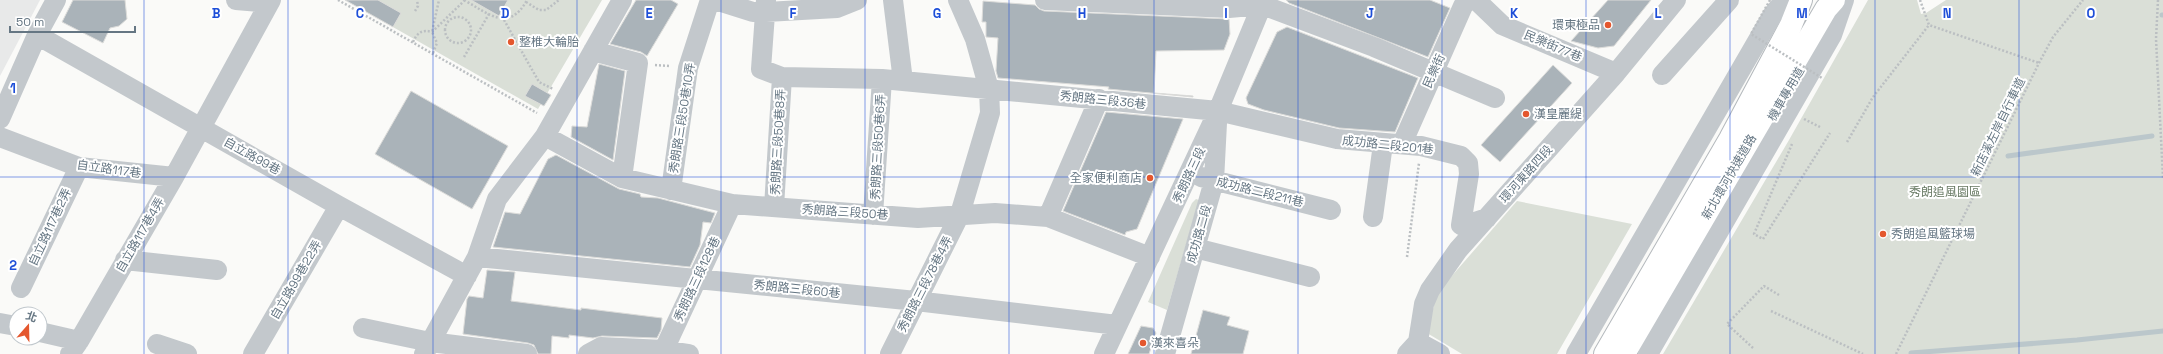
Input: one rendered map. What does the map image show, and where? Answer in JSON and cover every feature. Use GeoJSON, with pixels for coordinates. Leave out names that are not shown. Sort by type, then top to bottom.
{"type":"FeatureCollection","features":[{"type":"Feature","properties":{"kind":"highway","name":"新北環河快速道路"},"geometry":{"type":"LineString","coordinates":[[1605,354],[1730,139],[1791,25],[1801,0]]}},
{"type":"Feature","properties":{"kind":"highway","name":"新北環河快速道路"},"geometry":{"type":"LineString","coordinates":[[1624,354],[1826,9],[1834,0]]}},
{"type":"Feature","properties":{"kind":"street"},"geometry":{"type":"LineString","coordinates":[[0,119],[37,35],[56,0]]}},
{"type":"Feature","properties":{"kind":"street"},"geometry":{"type":"LineString","coordinates":[[236,0],[270,2]]}},
{"type":"Feature","properties":{"kind":"street"},"geometry":{"type":"LineString","coordinates":[[427,348],[477,257],[497,199],[549,129],[622,0]]}},
{"type":"Feature","properties":{"kind":"street","name":"秀朗路三段50巷10弄"},"geometry":{"type":"LineString","coordinates":[[671,190],[688,68],[710,0]]}},
{"type":"Feature","properties":{"kind":"street"},"geometry":{"type":"LineString","coordinates":[[715,0],[753,12],[766,6],[837,4],[857,0]]}},
{"type":"Feature","properties":{"kind":"street"},"geometry":{"type":"LineString","coordinates":[[893,0],[903,81]]}},
{"type":"Feature","properties":{"kind":"street","name":"秀朗路三段78巷4弄"},"geometry":{"type":"LineString","coordinates":[[890,354],[960,214],[990,113],[989,89],[975,39],[958,0]]}},
{"type":"Feature","properties":{"kind":"street"},"geometry":{"type":"LineString","coordinates":[[1045,0],[1229,8],[1259,2],[1434,71],[1495,98]]}},
{"type":"Feature","properties":{"kind":"street","name":"環河東路四段"},"geometry":{"type":"LineString","coordinates":[[1440,354],[1413,348],[1424,304],[1430,290],[1458,250],[1616,73],[1676,0]]}},
{"type":"Feature","properties":{"kind":"street"},"geometry":{"type":"LineString","coordinates":[[1662,75],[1729,0]]}},
{"type":"Feature","properties":{"kind":"street"},"geometry":{"type":"LineString","coordinates":[[1576,354],[1773,14],[1785,0]]}},
{"type":"Feature","properties":{"kind":"street"},"geometry":{"type":"LineString","coordinates":[[1590,354],[1793,0]]}},
{"type":"Feature","properties":{"kind":"street","name":"機車專用道"},"geometry":{"type":"LineString","coordinates":[[1635,354],[1840,0]]}},
{"type":"Feature","properties":{"kind":"street"},"geometry":{"type":"LineString","coordinates":[[1648,354],[1832,36],[1844,0]]}},
{"type":"Feature","properties":{"kind":"street","name":"自立路117巷4弄"},"geometry":{"type":"LineString","coordinates":[[75,348],[174,177],[200,127],[270,2]]}},
{"type":"Feature","properties":{"kind":"street","name":"秀朗路三段"},"geometry":{"type":"LineString","coordinates":[[1104,354],[1218,111],[1259,2]]}},
{"type":"Feature","properties":{"kind":"street","name":"民樂街77巷"},"geometry":{"type":"LineString","coordinates":[[1464,2],[1502,25],[1616,73]]}},
{"type":"Feature","properties":{"kind":"street","name":"民樂街"},"geometry":{"type":"LineString","coordinates":[[1373,216],[1464,2]]}},
{"type":"Feature","properties":{"kind":"street","name":"秀朗路三段36巷"},"geometry":{"type":"LineString","coordinates":[[766,6],[761,70],[782,77],[882,79],[1218,111]]}},
{"type":"Feature","properties":{"kind":"street","name":"自立路99巷"},"geometry":{"type":"LineString","coordinates":[[37,35],[338,206],[467,276]]}},
{"type":"Feature","properties":{"kind":"street"},"geometry":{"type":"LineString","coordinates":[[593,51],[638,63],[622,178]]}},
{"type":"Feature","properties":{"kind":"street","name":"秀朗路三段50巷8弄"},"geometry":{"type":"LineString","coordinates":[[774,207],[782,77]]}},
{"type":"Feature","properties":{"kind":"street","name":"秀朗路三段50巷6弄"},"geometry":{"type":"LineString","coordinates":[[874,215],[882,79]]}},
{"type":"Feature","properties":{"kind":"street"},"geometry":{"type":"LineString","coordinates":[[1048,217],[1099,99]]}},
{"type":"Feature","properties":{"kind":"street","name":"成功路二段201巷"},"geometry":{"type":"LineString","coordinates":[[1218,111],[1337,139],[1402,145],[1461,156],[1468,163],[1469,174],[1461,222],[1463,226],[1487,218]]}},
{"type":"Feature","properties":{"kind":"street","name":"成功路二段"},"geometry":{"type":"LineString","coordinates":[[1166,354],[1214,181],[1218,111]]}},
{"type":"Feature","properties":{"kind":"street","name":"秀朗路三段50巷"},"geometry":{"type":"LineString","coordinates":[[549,129],[622,178],[732,204],[918,218],[960,214],[995,213],[1048,217],[1150,257]]}},
{"type":"Feature","properties":{"kind":"street","name":"自立路117巷"},"geometry":{"type":"LineString","coordinates":[[0,137],[79,167],[174,177]]}},
{"type":"Feature","properties":{"kind":"street","name":"自立路117巷2弄"},"geometry":{"type":"LineString","coordinates":[[21,288],[79,167]]}},
{"type":"Feature","properties":{"kind":"street","name":"成功路二段211巷"},"geometry":{"type":"LineString","coordinates":[[1190,173],[1214,181],[1331,210]]}},
{"type":"Feature","properties":{"kind":"street","name":"秀朗路三段128巷"},"geometry":{"type":"LineString","coordinates":[[663,352],[732,204]]}},
{"type":"Feature","properties":{"kind":"street","name":"自立路99巷22弄"},"geometry":{"type":"LineString","coordinates":[[254,354],[338,206]]}},
{"type":"Feature","properties":{"kind":"street"},"geometry":{"type":"LineString","coordinates":[[1195,248],[1310,277]]}},
{"type":"Feature","properties":{"kind":"street","name":"秀朗路三段60巷"},"geometry":{"type":"LineString","coordinates":[[477,257],[916,301],[1117,325]]}},
{"type":"Feature","properties":{"kind":"street"},"geometry":{"type":"LineString","coordinates":[[125,260],[217,270]]}},
{"type":"Feature","properties":{"kind":"street"},"geometry":{"type":"LineString","coordinates":[[363,328],[427,348],[527,354]]}},
{"type":"Feature","properties":{"kind":"street"},"geometry":{"type":"LineString","coordinates":[[48,336],[75,348]]}},
{"type":"Feature","properties":{"kind":"street"},"geometry":{"type":"LineString","coordinates":[[157,344],[187,354]]}},
{"type":"Feature","properties":{"kind":"street"},"geometry":{"type":"LineString","coordinates":[[588,354],[601,347],[689,354]]}},
{"type":"Feature","properties":{"kind":"path"},"geometry":{"type":"LineString","coordinates":[[338,0],[433,53],[549,129]]}},
{"type":"Feature","properties":{"kind":"path"},"geometry":{"type":"LineString","coordinates":[[415,11],[418,6],[417,0]]}},
{"type":"Feature","properties":{"kind":"path"},"geometry":{"type":"LineString","coordinates":[[433,53],[437,43],[432,32],[439,0]]}},
{"type":"Feature","properties":{"kind":"path"},"geometry":{"type":"LineString","coordinates":[[432,32],[464,0],[489,14],[504,20],[514,17],[526,1],[539,10],[546,10],[559,0]]}},
{"type":"Feature","properties":{"kind":"path"},"geometry":{"type":"LineString","coordinates":[[1770,0],[1751,34],[1822,78]]}},
{"type":"Feature","properties":{"kind":"path"},"geometry":{"type":"LineString","coordinates":[[1920,0],[1929,25]]}},
{"type":"Feature","properties":{"kind":"path","name":"新店溪左岸自行車道"},"geometry":{"type":"LineString","coordinates":[[1896,354],[2039,63],[2053,37],[2083,0]]}},
{"type":"Feature","properties":{"kind":"path"},"geometry":{"type":"LineString","coordinates":[[2158,0],[2156,39],[2163,178]]}},
{"type":"Feature","properties":{"kind":"path"},"geometry":{"type":"LineString","coordinates":[[451,13],[453,18]]}},
{"type":"Feature","properties":{"kind":"path"},"geometry":{"type":"LineString","coordinates":[[464,57],[489,14]]}},
{"type":"Feature","properties":{"kind":"path"},"geometry":{"type":"LineString","coordinates":[[462,17],[469,22],[470,35],[460,43],[448,38],[445,27],[453,18],[462,17]]}},
{"type":"Feature","properties":{"kind":"path"},"geometry":{"type":"LineString","coordinates":[[504,20],[539,82],[567,97]]}},
{"type":"Feature","properties":{"kind":"path"},"geometry":{"type":"LineString","coordinates":[[1929,25],[2039,63]]}},
{"type":"Feature","properties":{"kind":"path"},"geometry":{"type":"LineString","coordinates":[[1847,142],[1873,97],[1929,25]]}},
{"type":"Feature","properties":{"kind":"path"},"geometry":{"type":"LineString","coordinates":[[413,42],[419,32],[426,30],[432,32]]}},
{"type":"Feature","properties":{"kind":"path"},"geometry":{"type":"LineString","coordinates":[[470,35],[475,38]]}},
{"type":"Feature","properties":{"kind":"path"},"geometry":{"type":"LineString","coordinates":[[638,63],[688,68]]}},
{"type":"Feature","properties":{"kind":"path"},"geometry":{"type":"LineString","coordinates":[[536,86],[539,82]]}},
{"type":"Feature","properties":{"kind":"path"},"geometry":{"type":"LineString","coordinates":[[1799,116],[1820,127]]}},
{"type":"Feature","properties":{"kind":"path"},"geometry":{"type":"LineString","coordinates":[[1792,143],[1754,234],[1764,239],[1830,133]]}},
{"type":"Feature","properties":{"kind":"path"},"geometry":{"type":"LineString","coordinates":[[1402,145],[1407,256]]}},
{"type":"Feature","properties":{"kind":"path"},"geometry":{"type":"LineString","coordinates":[[1752,348],[1727,324],[1764,286],[1779,295]]}},
{"type":"Feature","properties":{"kind":"path"},"geometry":{"type":"LineString","coordinates":[[1771,311],[1863,354]]}},
{"type":"Feature","properties":{"kind":"shaded area"},"geometry":{"type":"Polygon","coordinates":[[[0,0],[40,0],[0,76],[0,0]]]}},
{"type":"Feature","properties":{"kind":"green space"},"geometry":{"type":"Polygon","coordinates":[[[357,0],[602,0],[538,109],[354,5],[357,0]]]}},
{"type":"Feature","properties":{"kind":"green space","name":"秀朗追風園區"},"geometry":{"type":"Polygon","coordinates":[[[1868,0],[1917,0],[1921,14],[1926,13],[1946,0],[2163,0],[2163,354],[1663,354],[1789,140],[1868,0]]]}},
{"type":"Feature","properties":{"kind":"green space"},"geometry":{"type":"Polygon","coordinates":[[[1196,199],[1199,200],[1167,310],[1148,302],[1192,203],[1196,199]]]}},
{"type":"Feature","properties":{"kind":"green space"},"geometry":{"type":"Polygon","coordinates":[[[1517,201],[1632,224],[1557,354],[1462,354],[1427,333],[1437,293],[1517,201]]]}},
{"type":"Feature","properties":{"kind":"building"},"geometry":{"type":"Polygon","coordinates":[[[73,0],[125,0],[127,19],[119,26],[110,28],[103,43],[62,22],[73,0]]]}},
{"type":"Feature","properties":{"kind":"building"},"geometry":{"type":"Polygon","coordinates":[[[345,0],[378,0],[401,13],[393,27],[345,0]]]}},
{"type":"Feature","properties":{"kind":"building"},"geometry":{"type":"Polygon","coordinates":[[[471,0],[508,0],[499,16],[471,0]]]}},
{"type":"Feature","properties":{"kind":"building"},"geometry":{"type":"Polygon","coordinates":[[[636,0],[671,0],[678,4],[647,56],[641,52],[610,44],[636,0]]]}},
{"type":"Feature","properties":{"kind":"building"},"geometry":{"type":"Polygon","coordinates":[[[1286,0],[1430,0],[1450,8],[1428,57],[1289,3],[1286,0]]]}},
{"type":"Feature","properties":{"kind":"building","name":"環東極品"},"geometry":{"type":"Polygon","coordinates":[[[1608,0],[1651,0],[1614,46],[1598,48],[1571,41],[1608,0]]]}},
{"type":"Feature","properties":{"kind":"building"},"geometry":{"type":"Polygon","coordinates":[[[983,1],[1035,5],[1044,11],[1229,19],[1230,34],[1224,50],[1156,51],[1154,93],[1193,97],[1108,89],[1109,87],[998,78],[996,71],[998,38],[986,37],[986,22],[982,22],[983,1]]]}},
{"type":"Feature","properties":{"kind":"building"},"geometry":{"type":"Polygon","coordinates":[[[1287,27],[1418,78],[1395,132],[1339,128],[1264,110],[1248,104],[1246,98],[1277,32],[1287,27]]]}},
{"type":"Feature","properties":{"kind":"building"},"geometry":{"type":"Polygon","coordinates":[[[599,64],[625,71],[613,160],[571,137],[572,126],[587,127],[599,64]]]}},
{"type":"Feature","properties":{"kind":"building","name":"漢皇麗緹"},"geometry":{"type":"Polygon","coordinates":[[[1553,65],[1572,83],[1500,162],[1481,145],[1553,65]]]}},
{"type":"Feature","properties":{"kind":"building"},"geometry":{"type":"Polygon","coordinates":[[[532,84],[551,95],[544,106],[525,96],[532,84]]]}},
{"type":"Feature","properties":{"kind":"building"},"geometry":{"type":"Polygon","coordinates":[[[411,91],[508,146],[472,209],[375,154],[411,91]]]}},
{"type":"Feature","properties":{"kind":"building"},"geometry":{"type":"Polygon","coordinates":[[[1106,112],[1183,119],[1137,229],[1126,232],[1125,235],[1063,211],[1106,112]]]}},
{"type":"Feature","properties":{"kind":"building"},"geometry":{"type":"Polygon","coordinates":[[[556,155],[619,189],[640,194],[641,197],[658,198],[715,213],[711,223],[703,222],[700,245],[690,267],[493,247],[505,212],[520,214],[548,159],[556,155]]]}},
{"type":"Feature","properties":{"kind":"building"},"geometry":{"type":"Polygon","coordinates":[[[487,270],[515,272],[511,301],[662,318],[661,330],[657,338],[602,336],[593,338],[569,335],[569,338],[552,336],[551,354],[538,354],[534,345],[528,343],[463,334],[467,299],[469,296],[483,298],[487,270]]]}},
{"type":"Feature","properties":{"kind":"building"},"geometry":{"type":"Polygon","coordinates":[[[1203,310],[1230,317],[1227,325],[1249,331],[1243,354],[1191,354],[1203,310]]]}},
{"type":"Feature","properties":{"kind":"building","name":"漢來喜朵"},"geometry":{"type":"Polygon","coordinates":[[[1141,326],[1153,328],[1156,333],[1149,354],[1128,354],[1141,326]]]}},
{"type":"Feature","properties":{"kind":"waterway"},"geometry":{"type":"LineString","coordinates":[[2008,156],[2152,136]]}},
{"type":"Feature","properties":{"kind":"waterway"},"geometry":{"type":"LineString","coordinates":[[1911,353],[2077,340],[2163,331]]}},
{"type":"Feature","properties":{"kind":"place","name":"環東極品"},"geometry":{"type":"Point","coordinates":[1608,25]}},
{"type":"Feature","properties":{"kind":"place","name":"整椎大輪胎"},"geometry":{"type":"Point","coordinates":[511,42]}},
{"type":"Feature","properties":{"kind":"place","name":"漢皇麗緹"},"geometry":{"type":"Point","coordinates":[1526,114]}},
{"type":"Feature","properties":{"kind":"place","name":"全家便利商店"},"geometry":{"type":"Point","coordinates":[1150,178]}},
{"type":"Feature","properties":{"kind":"place","name":"秀朗追風籃球場"},"geometry":{"type":"Point","coordinates":[1883,234]}},
{"type":"Feature","properties":{"kind":"place","name":"漢來喜朵"},"geometry":{"type":"Point","coordinates":[1143,343]}}]}
